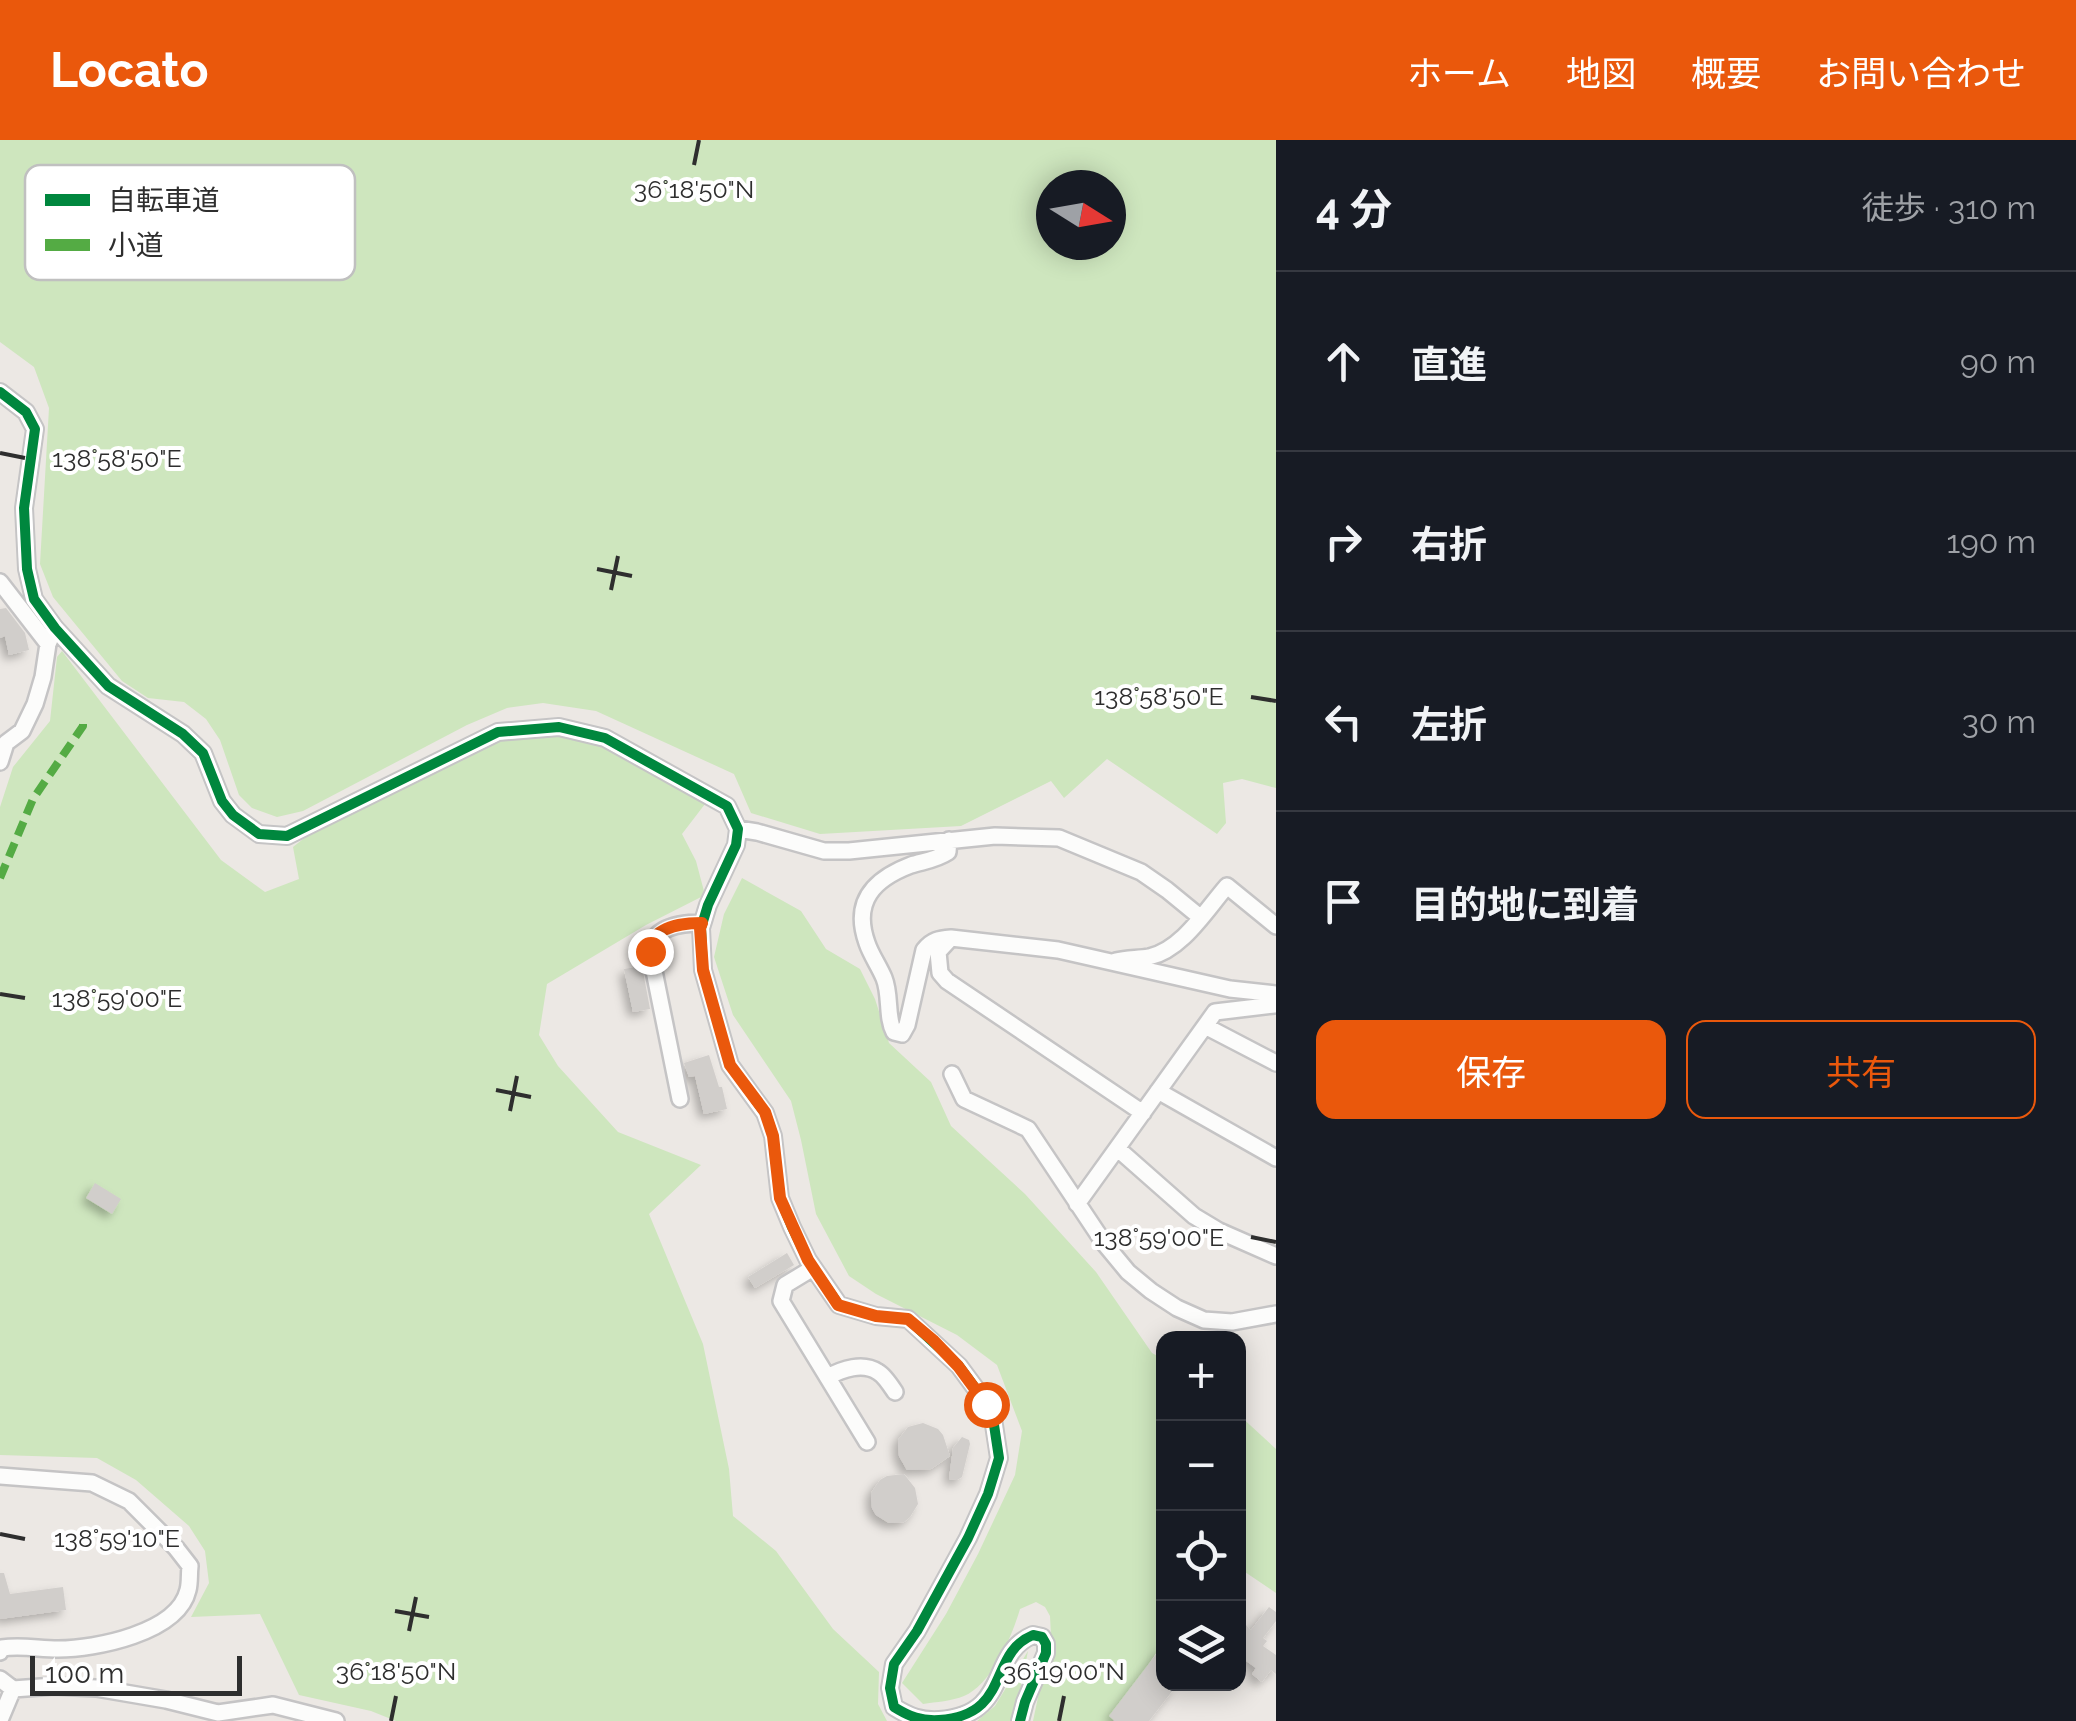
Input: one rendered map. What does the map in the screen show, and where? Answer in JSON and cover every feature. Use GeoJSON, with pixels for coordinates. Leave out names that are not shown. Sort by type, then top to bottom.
{"type":"FeatureCollection","features":[{"type":"Feature","properties":{"kind":"street"},"geometry":{"type":"LineString","coordinates":[[0,392],[26,412],[35,429],[24,508],[27,569],[34,599],[108,686],[183,734],[203,753],[222,801],[233,816],[259,834],[287,836],[498,732],[560,727],[605,738],[727,806],[738,829],[736,845],[700,928],[703,970],[730,1065],[765,1112],[773,1136],[780,1198],[813,1268],[838,1305],[876,1316],[908,1319],[958,1366],[986,1404],[994,1425],[999,1458],[988,1494],[918,1631],[894,1664],[890,1688],[894,1707],[910,1718],[925,1720],[946,1720],[973,1713],[990,1694],[1014,1646],[1033,1635],[1042,1637],[1046,1653],[1020,1721]]}},
{"type":"Feature","properties":{"kind":"street"},"geometry":{"type":"LineString","coordinates":[[0,582],[48,644]]}},
{"type":"Feature","properties":{"kind":"street"},"geometry":{"type":"LineString","coordinates":[[0,762],[6,743],[22,731],[35,704],[55,628]]}},
{"type":"Feature","properties":{"kind":"street"},"geometry":{"type":"LineString","coordinates":[[738,829],[824,850],[863,850],[995,836],[1059,838],[1141,872],[1200,917]]}},
{"type":"Feature","properties":{"kind":"street"},"geometry":{"type":"LineString","coordinates":[[948,840],[944,856],[885,877],[868,891],[863,908],[862,926],[867,946],[889,990],[890,1024],[894,1032],[902,1034],[907,1025],[924,950],[930,943],[951,938],[1058,950],[1230,989],[1276,994]]}},
{"type":"Feature","properties":{"kind":"street"},"geometry":{"type":"LineString","coordinates":[[1107,962],[1150,956],[1168,948],[1227,886],[1276,926]]}},
{"type":"Feature","properties":{"kind":"street"},"geometry":{"type":"LineString","coordinates":[[680,1099],[650,942],[657,934],[682,923],[702,923]]}},
{"type":"Feature","properties":{"kind":"street"},"geometry":{"type":"LineString","coordinates":[[951,938],[938,952],[940,972],[947,981],[1142,1113]]}},
{"type":"Feature","properties":{"kind":"street"},"geometry":{"type":"LineString","coordinates":[[1077,1204],[1215,1012],[1276,1002]]}},
{"type":"Feature","properties":{"kind":"street"},"geometry":{"type":"LineString","coordinates":[[1205,1026],[1276,1063]]}},
{"type":"Feature","properties":{"kind":"street"},"geometry":{"type":"LineString","coordinates":[[952,1074],[964,1099],[1028,1129],[1104,1243],[1128,1272],[1177,1308],[1204,1320],[1232,1322],[1276,1314]]}},
{"type":"Feature","properties":{"kind":"street"},"geometry":{"type":"LineString","coordinates":[[1158,1092],[1276,1158]]}},
{"type":"Feature","properties":{"kind":"street"},"geometry":{"type":"LineString","coordinates":[[1118,1148],[1194,1216],[1219,1232],[1276,1256]]}},
{"type":"Feature","properties":{"kind":"street"},"geometry":{"type":"LineString","coordinates":[[813,1268],[785,1285],[781,1301],[868,1442]]}},
{"type":"Feature","properties":{"kind":"street"},"geometry":{"type":"LineString","coordinates":[[828,1377],[854,1367],[878,1371],[896,1392]]}},
{"type":"Feature","properties":{"kind":"street"},"geometry":{"type":"LineString","coordinates":[[0,1476],[92,1483],[128,1502],[190,1566],[188,1593],[172,1616],[145,1630],[112,1642],[60,1649],[12,1646],[0,1652]]}},
{"type":"Feature","properties":{"kind":"street"},"geometry":{"type":"LineString","coordinates":[[0,1720],[6,1684],[96,1688],[218,1713],[272,1706],[336,1721]]}},
{"type":"Feature","properties":{"kind":"green space"},"geometry":{"type":"Polygon","coordinates":[[[0,140],[1276,140],[1276,788],[1242,779],[1223,783],[1226,823],[1217,834],[1107,759],[1064,798],[1051,781],[961,826],[820,834],[751,813],[734,774],[596,711],[543,703],[507,708],[467,725],[303,811],[277,817],[252,808],[239,795],[220,740],[206,719],[184,702],[148,698],[122,681],[53,597],[40,564],[49,408],[34,367],[0,342],[0,140]]]}},
{"type":"Feature","properties":{"kind":"green space"},"geometry":{"type":"Polygon","coordinates":[[[62,651],[221,860],[265,892],[299,879],[293,847],[317,828],[503,733],[550,728],[633,750],[705,804],[682,834],[696,861],[705,895],[547,984],[539,1035],[558,1066],[618,1132],[701,1165],[649,1214],[703,1344],[729,1469],[733,1516],[776,1551],[833,1629],[879,1672],[878,1704],[887,1721],[396,1721],[371,1711],[299,1695],[260,1614],[191,1617],[209,1583],[205,1551],[189,1526],[136,1480],[97,1458],[0,1455],[0,807],[13,767],[50,721],[57,657],[62,651]]]}},
{"type":"Feature","properties":{"kind":"green space"},"geometry":{"type":"Polygon","coordinates":[[[742,878],[801,911],[826,949],[860,969],[875,999],[889,1043],[931,1082],[951,1126],[1025,1194],[1096,1272],[1156,1355],[1156,1653],[1113,1721],[1033,1721],[1051,1636],[1050,1616],[1036,1602],[1020,1609],[1000,1658],[974,1690],[954,1699],[923,1704],[902,1683],[978,1554],[1015,1475],[1022,1431],[997,1365],[957,1335],[849,1276],[816,1214],[791,1101],[733,1015],[714,957],[724,914],[742,878]]]}},
{"type":"Feature","properties":{"kind":"green space"},"geometry":{"type":"Polygon","coordinates":[[[1246,1421],[1276,1449],[1276,1593],[1246,1573],[1246,1421]]]}},
{"type":"Feature","properties":{"kind":"green space"},"geometry":{"type":"Polygon","coordinates":[[[1028,1651],[1014,1721],[977,1721],[995,1706],[1028,1651]]]}},
{"type":"Feature","properties":{"kind":"building"},"geometry":{"type":"Polygon","coordinates":[[[6,608],[25,633],[29,650],[9,655],[5,636],[0,638],[0,609],[6,608]]]}},
{"type":"Feature","properties":{"kind":"building"},"geometry":{"type":"Polygon","coordinates":[[[642,966],[650,1009],[633,1012],[624,969],[642,966]]]}},
{"type":"Feature","properties":{"kind":"building"},"geometry":{"type":"Polygon","coordinates":[[[709,1055],[727,1109],[704,1114],[695,1076],[689,1077],[684,1063],[709,1055]]]}},
{"type":"Feature","properties":{"kind":"building"},"geometry":{"type":"Polygon","coordinates":[[[95,1183],[121,1199],[112,1214],[86,1198],[95,1183]]]}},
{"type":"Feature","properties":{"kind":"building"},"geometry":{"type":"Polygon","coordinates":[[[787,1253],[794,1265],[755,1288],[748,1277],[787,1253]]]}},
{"type":"Feature","properties":{"kind":"building"},"geometry":{"type":"Polygon","coordinates":[[[923,1423],[943,1435],[950,1456],[931,1469],[907,1470],[899,1456],[898,1440],[908,1427],[923,1423]]]}},
{"type":"Feature","properties":{"kind":"building"},"geometry":{"type":"Polygon","coordinates":[[[962,1437],[970,1444],[962,1477],[949,1479],[953,1448],[962,1437]]]}},
{"type":"Feature","properties":{"kind":"building"},"geometry":{"type":"Polygon","coordinates":[[[904,1474],[915,1488],[918,1504],[904,1522],[889,1523],[876,1515],[871,1493],[880,1480],[904,1474]]]}},
{"type":"Feature","properties":{"kind":"building"},"geometry":{"type":"Polygon","coordinates":[[[0,1573],[4,1573],[10,1594],[63,1587],[66,1610],[0,1619],[0,1573]]]}},
{"type":"Feature","properties":{"kind":"building"},"geometry":{"type":"Polygon","coordinates":[[[1269,1607],[1276,1612],[1276,1621],[1263,1638],[1267,1641],[1263,1646],[1276,1655],[1276,1674],[1271,1670],[1262,1682],[1252,1674],[1256,1668],[1246,1661],[1246,1625],[1251,1630],[1269,1607]]]}},
{"type":"Feature","properties":{"kind":"building"},"geometry":{"type":"Polygon","coordinates":[[[1156,1654],[1156,1691],[1172,1691],[1149,1721],[1115,1721],[1109,1716],[1156,1654]]]}},
{"type":"Feature","properties":{"kind":"marked path"},"geometry":{"type":"LineString","coordinates":[[0,878],[33,799],[83,726],[83,716]]}},
{"type":"Feature","properties":{"kind":"cycle path"},"geometry":{"type":"LineString","coordinates":[[0,392],[26,412],[35,429],[24,508],[27,569],[34,599],[108,686],[183,734],[203,753],[222,801],[233,815],[259,834],[287,836],[498,732],[559,727],[605,738],[727,806],[738,829],[736,845],[701,928],[703,970],[730,1065],[765,1113],[773,1136],[780,1198],[792,1227],[808,1260],[839,1305],[876,1316],[908,1319],[959,1366],[987,1404],[994,1425],[999,1458],[988,1494],[917,1631],[894,1664],[890,1688],[894,1707],[927,1720],[962,1716],[989,1696],[1009,1656],[1033,1635],[1042,1637],[1046,1653],[1020,1721]]}},
{"type":"Feature","properties":{"kind":"route"},"geometry":{"type":"LineString","coordinates":[[650,951],[650,942],[657,934],[682,923],[702,923],[703,970],[730,1065],[765,1112],[773,1136],[780,1198],[808,1260],[838,1305],[876,1316],[908,1319],[958,1366],[986,1404]]}}]}
